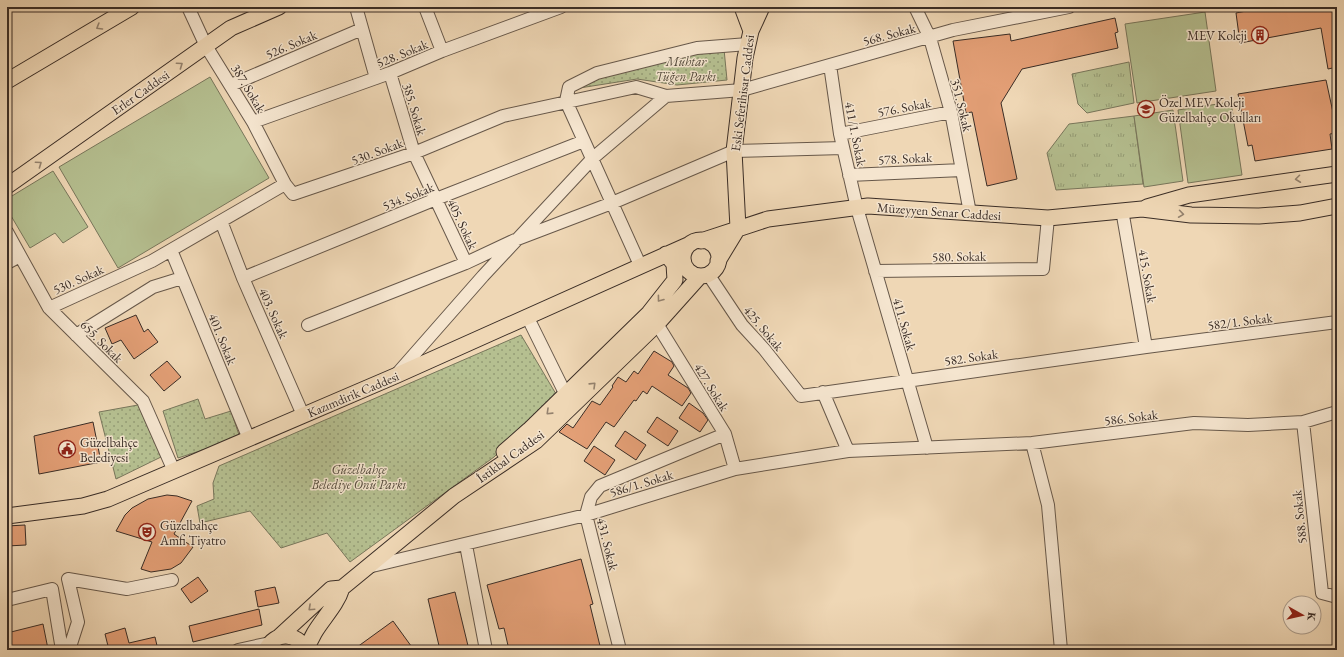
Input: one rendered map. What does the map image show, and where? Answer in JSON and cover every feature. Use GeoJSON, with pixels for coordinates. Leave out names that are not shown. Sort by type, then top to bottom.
{"type":"FeatureCollection","features":[{"type":"Feature","properties":{"kind":"main road","name":"Erler Caddesi"},"geometry":{"type":"LineString","coordinates":[[7,186],[231,28],[279,7]]}},
{"type":"Feature","properties":{"kind":"main road","name":"Eski Seferihisar Caddesi"},"geometry":{"type":"LineString","coordinates":[[738,228],[734,151],[750,37],[742,7]]}},
{"type":"Feature","properties":{"kind":"main road"},"geometry":{"type":"LineString","coordinates":[[750,37],[762,7]]}},
{"type":"Feature","properties":{"kind":"main road"},"geometry":{"type":"LineString","coordinates":[[7,81],[129,8]]}},
{"type":"Feature","properties":{"kind":"main road","name":"Müzeyyen Senar Caddesi"},"geometry":{"type":"LineString","coordinates":[[1142,209],[1189,196],[1337,174]]}},
{"type":"Feature","properties":{"kind":"main road","name":"Müzeyyen Senar Caddesi"},"geometry":{"type":"LineString","coordinates":[[696,242],[768,219],[868,206],[1048,218],[1142,209],[1191,215],[1259,216],[1300,213],[1337,206]]}},
{"type":"Feature","properties":{"kind":"main road"},"geometry":{"type":"LineString","coordinates":[[718,261],[716,249],[712,245],[696,242],[683,253],[685,266],[690,273],[704,275],[713,271],[738,228]]}},
{"type":"Feature","properties":{"kind":"main road","name":"Kazımdirik Caddesi"},"geometry":{"type":"LineString","coordinates":[[7,516],[83,506],[108,499],[395,376],[640,265],[696,242]]}},
{"type":"Feature","properties":{"kind":"main road"},"geometry":{"type":"LineString","coordinates":[[666,254],[674,264],[675,280]]}},
{"type":"Feature","properties":{"kind":"main road"},"geometry":{"type":"LineString","coordinates":[[454,496],[529,430],[650,313],[685,266]]}},
{"type":"Feature","properties":{"kind":"main road","name":"İstikbal Caddesi"},"geometry":{"type":"LineString","coordinates":[[272,643],[331,589],[342,588],[454,496],[536,441],[657,324],[704,275]]}},
{"type":"Feature","properties":{"kind":"main road","name":"İstikbal Caddesi"},"geometry":{"type":"LineString","coordinates":[[306,650],[311,637],[339,599],[342,588]]}},
{"type":"Feature","properties":{"kind":"main road"},"geometry":{"type":"LineString","coordinates":[[272,643],[290,636],[296,638],[302,643],[306,650]]}},
{"type":"Feature","properties":{"kind":"street","name":"387. Sokak"},"geometry":{"type":"LineString","coordinates":[[188,7],[206,46],[253,122],[285,184]]}},
{"type":"Feature","properties":{"kind":"street"},"geometry":{"type":"LineString","coordinates":[[356,7],[376,78]]}},
{"type":"Feature","properties":{"kind":"street"},"geometry":{"type":"LineString","coordinates":[[424,7],[442,51]]}},
{"type":"Feature","properties":{"kind":"street","name":"528. Sokak"},"geometry":{"type":"LineString","coordinates":[[253,122],[390,73],[543,10],[561,7]]}},
{"type":"Feature","properties":{"kind":"street","name":"351. Sokak"},"geometry":{"type":"LineString","coordinates":[[915,7],[930,38],[950,112],[970,213]]}},
{"type":"Feature","properties":{"kind":"street","name":"568. Sokak"},"geometry":{"type":"LineString","coordinates":[[742,90],[954,30],[1068,7]]}},
{"type":"Feature","properties":{"kind":"street","name":"526. Sokak"},"geometry":{"type":"LineString","coordinates":[[231,85],[362,29]]}},
{"type":"Feature","properties":{"kind":"street"},"geometry":{"type":"LineString","coordinates":[[640,265],[566,101],[569,87],[597,73],[697,48],[750,37]]}},
{"type":"Feature","properties":{"kind":"street","name":"411/1. Sokak"},"geometry":{"type":"LineString","coordinates":[[830,65],[840,134],[856,208]]}},
{"type":"Feature","properties":{"kind":"street","name":"385. Sokak"},"geometry":{"type":"LineString","coordinates":[[390,73],[414,153]]}},
{"type":"Feature","properties":{"kind":"street","name":"530. Sokak"},"geometry":{"type":"LineString","coordinates":[[49,308],[152,261],[285,184],[293,194],[414,153],[503,116],[566,101],[636,87],[666,96],[742,90]]}},
{"type":"Feature","properties":{"kind":"street"},"geometry":{"type":"LineString","coordinates":[[395,376],[515,240],[593,158],[666,96]]}},
{"type":"Feature","properties":{"kind":"street","name":"576. Sokak"},"geometry":{"type":"LineString","coordinates":[[840,134],[950,112]]}},
{"type":"Feature","properties":{"kind":"street","name":"534. Sokak"},"geometry":{"type":"LineString","coordinates":[[243,278],[436,199],[584,141]]}},
{"type":"Feature","properties":{"kind":"street"},"geometry":{"type":"LineString","coordinates":[[308,325],[466,263],[515,240],[612,203],[734,151],[843,148]]}},
{"type":"Feature","properties":{"kind":"street","name":"405. Sokak"},"geometry":{"type":"LineString","coordinates":[[414,153],[466,263]]}},
{"type":"Feature","properties":{"kind":"street","name":"578. Sokak"},"geometry":{"type":"LineString","coordinates":[[849,175],[962,170]]}},
{"type":"Feature","properties":{"kind":"street","name":"411. Sokak"},"geometry":{"type":"LineString","coordinates":[[856,208],[927,448]]}},
{"type":"Feature","properties":{"kind":"street","name":"415. Sokak"},"geometry":{"type":"LineString","coordinates":[[1122,210],[1146,347]]}},
{"type":"Feature","properties":{"kind":"street","name":"580. Sokak"},"geometry":{"type":"LineString","coordinates":[[875,271],[1043,269],[1048,218]]}},
{"type":"Feature","properties":{"kind":"street","name":"403. Sokak"},"geometry":{"type":"LineString","coordinates":[[221,221],[243,278],[303,415]]}},
{"type":"Feature","properties":{"kind":"street","name":"655. Sokak"},"geometry":{"type":"LineString","coordinates":[[7,232],[49,308],[143,401],[174,471]]}},
{"type":"Feature","properties":{"kind":"street","name":"401. Sokak"},"geometry":{"type":"LineString","coordinates":[[171,250],[249,439]]}},
{"type":"Feature","properties":{"kind":"street"},"geometry":{"type":"LineString","coordinates":[[7,263],[20,256]]}},
{"type":"Feature","properties":{"kind":"street","name":"425. Sokak"},"geometry":{"type":"LineString","coordinates":[[704,275],[742,326],[764,349],[801,396]]}},
{"type":"Feature","properties":{"kind":"street"},"geometry":{"type":"LineString","coordinates":[[76,335],[153,287],[182,278]]}},
{"type":"Feature","properties":{"kind":"street"},"geometry":{"type":"LineString","coordinates":[[527,316],[566,395]]}},
{"type":"Feature","properties":{"kind":"street","name":"582/1. Sokak"},"geometry":{"type":"LineString","coordinates":[[1146,347],[1337,322]]}},
{"type":"Feature","properties":{"kind":"street","name":"427. Sokak"},"geometry":{"type":"LineString","coordinates":[[657,324],[725,434],[735,469]]}},
{"type":"Feature","properties":{"kind":"street","name":"582. Sokak"},"geometry":{"type":"LineString","coordinates":[[801,396],[1146,347]]}},
{"type":"Feature","properties":{"kind":"street"},"geometry":{"type":"LineString","coordinates":[[823,392],[848,451]]}},
{"type":"Feature","properties":{"kind":"street","name":"586. Sokak"},"geometry":{"type":"LineString","coordinates":[[927,448],[1032,443],[1194,423],[1248,425],[1303,422],[1337,412]]}},
{"type":"Feature","properties":{"kind":"street","name":"588. Sokak"},"geometry":{"type":"LineString","coordinates":[[1303,422],[1322,593],[1337,597]]}},
{"type":"Feature","properties":{"kind":"street","name":"431. Sokak"},"geometry":{"type":"LineString","coordinates":[[620,650],[586,515],[591,497],[600,486],[725,434]]}},
{"type":"Feature","properties":{"kind":"street"},"geometry":{"type":"LineString","coordinates":[[1032,443],[1048,505],[1061,650]]}},
{"type":"Feature","properties":{"kind":"street","name":"586/1. Sokak"},"geometry":{"type":"LineString","coordinates":[[367,568],[586,515],[735,469],[848,451],[927,448]]}},
{"type":"Feature","properties":{"kind":"street"},"geometry":{"type":"LineString","coordinates":[[466,545],[486,650]]}},
{"type":"Feature","properties":{"kind":"street"},"geometry":{"type":"LineString","coordinates":[[69,650],[78,622],[68,579],[127,590],[172,580]]}},
{"type":"Feature","properties":{"kind":"street"},"geometry":{"type":"LineString","coordinates":[[7,600],[52,589],[62,650]]}},
{"type":"Feature","properties":{"kind":"street"},"geometry":{"type":"LineString","coordinates":[[238,650],[272,643]]}},
{"type":"Feature","properties":{"kind":"green space"},"geometry":{"type":"Polygon","coordinates":[[[1205,12],[1216,91],[1137,103],[1125,24],[1205,12]]]}},
{"type":"Feature","properties":{"kind":"green space","name":"Muhtar Tüğen Parkı"},"geometry":{"type":"Polygon","coordinates":[[[724,49],[727,80],[677,85],[637,79],[573,89],[605,74],[625,68],[724,49]]]}},
{"type":"Feature","properties":{"kind":"green space"},"geometry":{"type":"Polygon","coordinates":[[[1129,62],[1134,103],[1087,113],[1078,104],[1072,74],[1129,62]]]}},
{"type":"Feature","properties":{"kind":"green space"},"geometry":{"type":"Polygon","coordinates":[[[210,77],[269,178],[118,268],[59,167],[210,77]]]}},
{"type":"Feature","properties":{"kind":"green space"},"geometry":{"type":"Polygon","coordinates":[[[1231,102],[1242,175],[1188,183],[1178,110],[1231,102]]]}},
{"type":"Feature","properties":{"kind":"green space"},"geometry":{"type":"Polygon","coordinates":[[[1173,110],[1183,181],[1144,187],[1134,116],[1173,110]]]}},
{"type":"Feature","properties":{"kind":"green space"},"geometry":{"type":"Polygon","coordinates":[[[1134,116],[1143,184],[1056,190],[1047,153],[1069,124],[1134,116]]]}},
{"type":"Feature","properties":{"kind":"green space"},"geometry":{"type":"Polygon","coordinates":[[[53,171],[88,227],[63,243],[55,233],[30,248],[7,209],[7,199],[53,171]]]}},
{"type":"Feature","properties":{"kind":"green space","name":"Güzelbahçe Belediye Önü Parkı"},"geometry":{"type":"Polygon","coordinates":[[[521,335],[556,394],[494,457],[350,562],[327,533],[281,548],[250,511],[200,523],[197,506],[214,499],[213,483],[219,466],[521,335]]]}},
{"type":"Feature","properties":{"kind":"green space"},"geometry":{"type":"Polygon","coordinates":[[[198,399],[205,419],[231,411],[240,438],[178,458],[163,411],[198,399]]]}},
{"type":"Feature","properties":{"kind":"green space"},"geometry":{"type":"Polygon","coordinates":[[[138,405],[161,457],[116,479],[99,412],[138,405]]]}},
{"type":"Feature","properties":{"kind":"building","name":"MEV Koleji"},"geometry":{"type":"Polygon","coordinates":[[[1267,7],[1337,7],[1337,67],[1328,69],[1321,28],[1240,43],[1236,13],[1267,7]]]}},
{"type":"Feature","properties":{"kind":"building"},"geometry":{"type":"Polygon","coordinates":[[[1115,18],[1118,32],[1115,33],[1118,48],[1022,69],[1001,103],[1017,179],[987,186],[972,112],[966,113],[953,41],[1010,34],[1011,41],[1115,18]]]}},
{"type":"Feature","properties":{"kind":"building"},"geometry":{"type":"Polygon","coordinates":[[[1326,80],[1337,131],[1337,133],[1330,134],[1332,149],[1255,161],[1252,145],[1248,146],[1238,94],[1326,80]]]}},
{"type":"Feature","properties":{"kind":"building"},"geometry":{"type":"Polygon","coordinates":[[[136,315],[144,332],[148,329],[158,342],[134,359],[121,340],[112,344],[105,328],[136,315]]]}},
{"type":"Feature","properties":{"kind":"building"},"geometry":{"type":"Polygon","coordinates":[[[654,351],[672,362],[674,366],[668,375],[688,388],[691,393],[682,406],[652,386],[647,394],[643,391],[636,401],[634,400],[614,427],[606,422],[587,449],[559,432],[567,424],[573,428],[592,401],[600,405],[613,387],[612,386],[618,377],[626,382],[634,371],[638,374],[654,351]]]}},
{"type":"Feature","properties":{"kind":"building"},"geometry":{"type":"Polygon","coordinates":[[[167,361],[181,377],[164,391],[150,375],[167,361]]]}},
{"type":"Feature","properties":{"kind":"building"},"geometry":{"type":"Polygon","coordinates":[[[689,403],[703,413],[708,420],[700,432],[679,418],[689,403]]]}},
{"type":"Feature","properties":{"kind":"building"},"geometry":{"type":"Polygon","coordinates":[[[657,417],[678,431],[668,446],[647,432],[657,417]]]}},
{"type":"Feature","properties":{"kind":"building","name":"Güzelbahçe Belediyesi"},"geometry":{"type":"Polygon","coordinates":[[[93,422],[101,462],[39,474],[34,436],[93,422]]]}},
{"type":"Feature","properties":{"kind":"building"},"geometry":{"type":"Polygon","coordinates":[[[625,431],[646,445],[636,460],[615,446],[625,431]]]}},
{"type":"Feature","properties":{"kind":"building"},"geometry":{"type":"Polygon","coordinates":[[[594,446],[615,460],[605,475],[584,461],[594,446]]]}},
{"type":"Feature","properties":{"kind":"building","name":"Güzelbahçe Amfi Tiyatro"},"geometry":{"type":"Polygon","coordinates":[[[167,495],[177,496],[192,501],[174,534],[193,547],[181,563],[171,569],[151,572],[141,569],[152,542],[116,531],[125,515],[132,508],[148,499],[167,495]]]}},
{"type":"Feature","properties":{"kind":"building"},"geometry":{"type":"Polygon","coordinates":[[[25,525],[26,545],[7,546],[7,526],[25,525]]]}},
{"type":"Feature","properties":{"kind":"building"},"geometry":{"type":"Polygon","coordinates":[[[581,559],[593,604],[590,605],[601,650],[509,650],[504,628],[499,629],[487,585],[581,559]]]}},
{"type":"Feature","properties":{"kind":"building"},"geometry":{"type":"Polygon","coordinates":[[[198,577],[208,591],[191,603],[181,589],[198,577]]]}},
{"type":"Feature","properties":{"kind":"building"},"geometry":{"type":"Polygon","coordinates":[[[275,587],[279,603],[258,607],[255,591],[275,587]]]}},
{"type":"Feature","properties":{"kind":"building"},"geometry":{"type":"Polygon","coordinates":[[[455,592],[469,650],[440,650],[428,599],[455,592]]]}},
{"type":"Feature","properties":{"kind":"building"},"geometry":{"type":"Polygon","coordinates":[[[259,609],[262,625],[193,642],[189,626],[259,609]]]}},
{"type":"Feature","properties":{"kind":"building"},"geometry":{"type":"Polygon","coordinates":[[[393,621],[414,650],[353,650],[393,621]]]}},
{"type":"Feature","properties":{"kind":"building"},"geometry":{"type":"Polygon","coordinates":[[[43,624],[48,649],[7,650],[7,633],[43,624]]]}},
{"type":"Feature","properties":{"kind":"building"},"geometry":{"type":"Polygon","coordinates":[[[125,628],[129,643],[155,637],[158,650],[109,650],[105,634],[125,628]]]}},
{"type":"Feature","properties":{"kind":"place","name":"MEV Koleji"},"geometry":{"type":"Point","coordinates":[1260,35]}},
{"type":"Feature","properties":{"kind":"place","name":"Özel MEV Koleji Güzelbahçe Okulları"},"geometry":{"type":"Point","coordinates":[1146,109]}},
{"type":"Feature","properties":{"kind":"place","name":"Güzelbahçe Belediyesi"},"geometry":{"type":"Point","coordinates":[67,449]}},
{"type":"Feature","properties":{"kind":"place","name":"Güzelbahçe Amfi Tiyatro"},"geometry":{"type":"Point","coordinates":[147,532]}}]}
